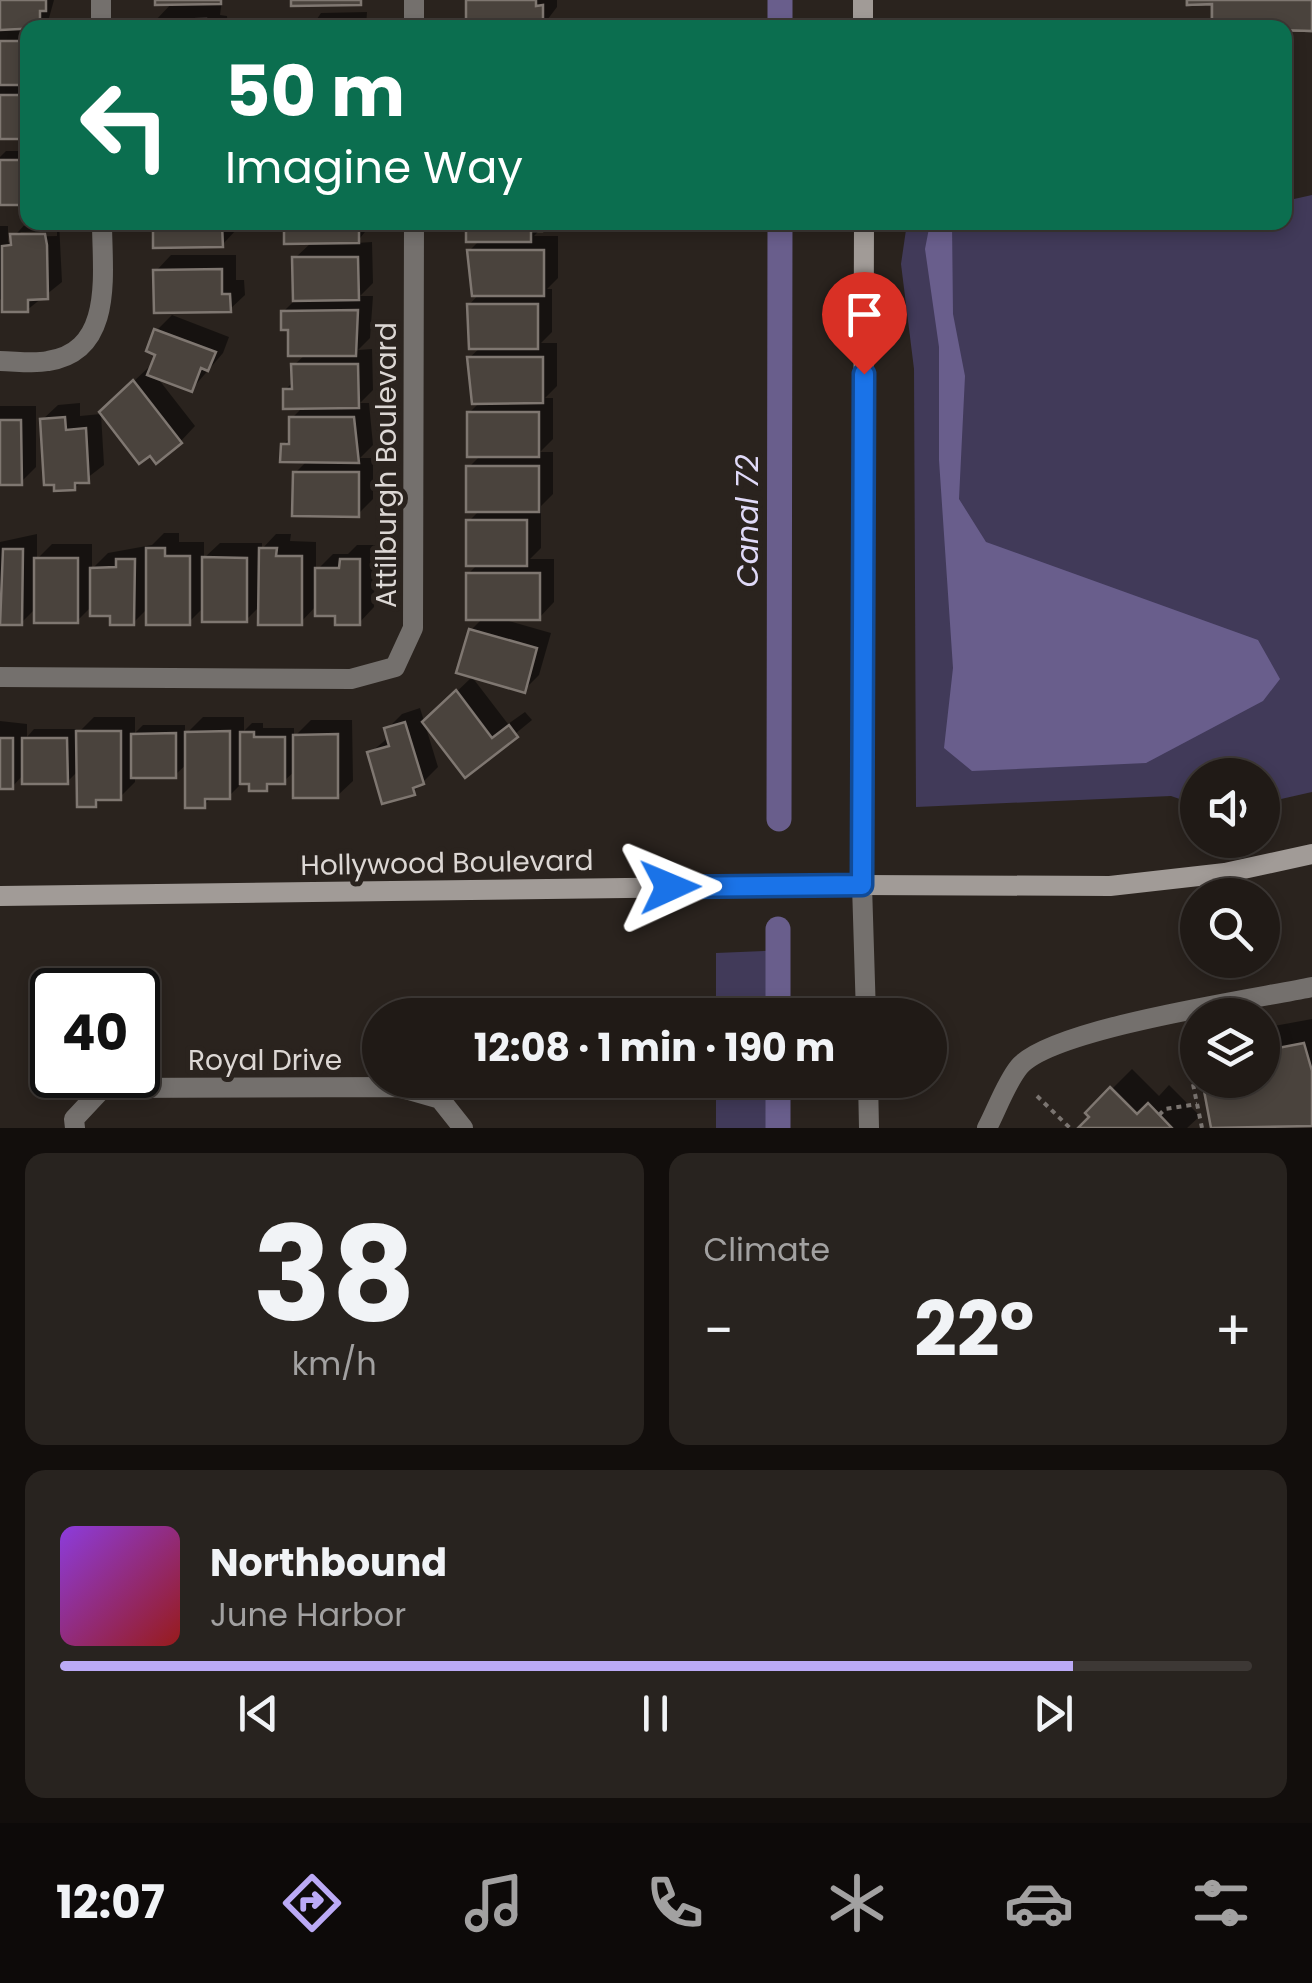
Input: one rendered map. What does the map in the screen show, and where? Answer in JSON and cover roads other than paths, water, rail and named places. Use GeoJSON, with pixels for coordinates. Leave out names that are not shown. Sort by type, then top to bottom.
{"type":"FeatureCollection","features":[{"type":"Feature","properties":{"kind":"street"},"geometry":{"type":"LineString","coordinates":[[0,361],[51,361],[88,340],[102,308],[102,230]]}},
{"type":"Feature","properties":{"kind":"street","name":"Attilburgh Boulevard"},"geometry":{"type":"LineString","coordinates":[[0,677],[351,679],[395,667],[413,628],[414,230]]}},
{"type":"Feature","properties":{"kind":"street"},"geometry":{"type":"LineString","coordinates":[[864,230],[862,885],[865,998]]}},
{"type":"Feature","properties":{"kind":"street","name":"Hollywood Boulevard"},"geometry":{"type":"LineString","coordinates":[[0,896],[862,885],[1110,886],[1226,873],[1312,854]]}},
{"type":"Feature","properties":{"kind":"street"},"geometry":{"type":"LineString","coordinates":[[987,1128],[1020,1065],[1052,1047],[1108,1026],[1312,986]]}},
{"type":"Feature","properties":{"kind":"street","name":"Royal Drive"},"geometry":{"type":"LineString","coordinates":[[74,1128],[74,1119],[103,1088],[398,1087],[440,1099],[463,1128]]}},
{"type":"Feature","properties":{"kind":"street"},"geometry":{"type":"LineString","coordinates":[[869,1098],[870,1128]]}},
{"type":"Feature","properties":{"kind":"waterway","name":"Canal 72"},"geometry":{"type":"LineString","coordinates":[[780,0],[780,20]]}},
{"type":"Feature","properties":{"kind":"waterway","name":"Canal 72"},"geometry":{"type":"LineString","coordinates":[[779,819],[780,230]]}},
{"type":"Feature","properties":{"kind":"waterway","name":"Canal 72"},"geometry":{"type":"LineString","coordinates":[[778,929],[778,998]]}},
{"type":"Feature","properties":{"kind":"waterway","name":"Canal 72"},"geometry":{"type":"LineString","coordinates":[[778,1098],[778,1128]]}}]}
